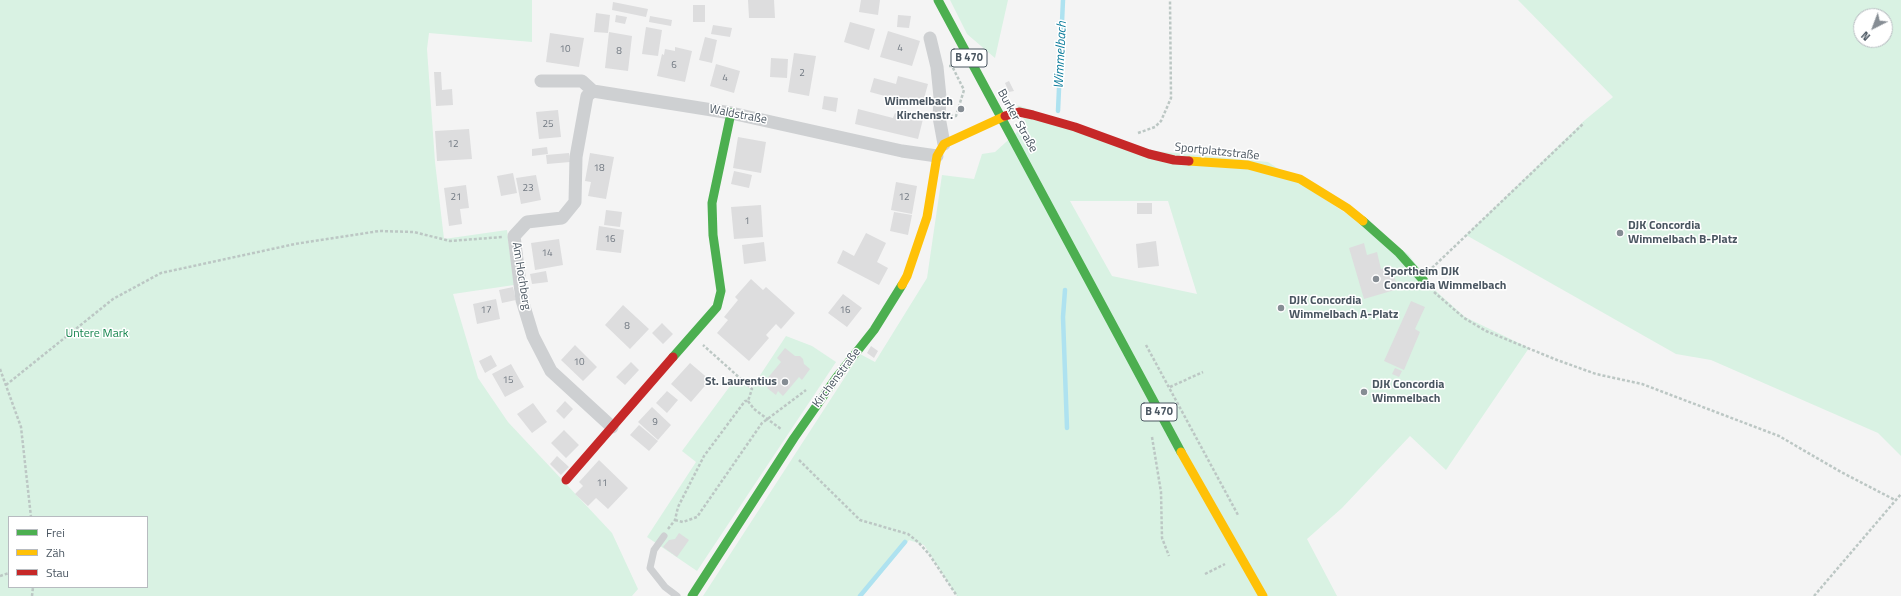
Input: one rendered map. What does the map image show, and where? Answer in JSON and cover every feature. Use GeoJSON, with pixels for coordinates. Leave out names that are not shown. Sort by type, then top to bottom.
{"type":"FeatureCollection","features":[{"type":"Feature","properties":{"kind":"street","name":"Burker Straße"},"geometry":{"type":"LineString","coordinates":[[938,0],[1075,252],[1199,486],[1240,557]]}},
{"type":"Feature","properties":{"kind":"street"},"geometry":{"type":"LineString","coordinates":[[930,38],[937,67],[940,97],[939,117],[944,144],[1001,117]]}},
{"type":"Feature","properties":{"kind":"street","name":"Waldstraße"},"geometry":{"type":"LineString","coordinates":[[541,81],[582,81],[593,91],[731,113],[902,151],[937,156]]}},
{"type":"Feature","properties":{"kind":"street","name":"Am Hochberg"},"geometry":{"type":"LineString","coordinates":[[593,91],[587,96],[576,157],[575,202],[562,218],[527,222],[514,236],[522,300],[533,336],[551,371],[612,427]]}},
{"type":"Feature","properties":{"kind":"street","name":"Sportplatzstraße"},"geometry":{"type":"LineString","coordinates":[[1001,117],[1019,112],[1075,127],[1149,154],[1174,160],[1248,165],[1300,179],[1346,208],[1374,230],[1399,253],[1424,281]]}},
{"type":"Feature","properties":{"kind":"street"},"geometry":{"type":"LineString","coordinates":[[566,480],[717,307],[721,291],[713,235],[712,203],[731,113]]}},
{"type":"Feature","properties":{"kind":"street","name":"Kirchenstraße"},"geometry":{"type":"LineString","coordinates":[[692,596],[788,448],[836,378],[874,330],[907,276],[927,217],[937,156],[944,144]]}},
{"type":"Feature","properties":{"kind":"street","name":"B 470"},"geometry":{"type":"LineString","coordinates":[[1240,557],[1263,596]]}},
{"type":"Feature","properties":{"kind":"lane"},"geometry":{"type":"LineString","coordinates":[[664,536],[654,550],[650,568],[665,587],[677,596]]}},
{"type":"Feature","properties":{"kind":"path"},"geometry":{"type":"LineString","coordinates":[[1111,140],[1149,130],[1161,121],[1165,115],[1171,98],[1170,0]]}},
{"type":"Feature","properties":{"kind":"path"},"geometry":{"type":"LineString","coordinates":[[1584,123],[1429,271],[1424,281],[1443,302],[1464,318],[1486,330],[1563,363],[1596,374],[1642,384],[1779,436],[1841,472],[1895,500]]}},
{"type":"Feature","properties":{"kind":"path"},"geometry":{"type":"LineString","coordinates":[[6,385],[113,299],[161,273],[295,244],[379,231],[414,232],[450,241],[514,236]]}},
{"type":"Feature","properties":{"kind":"path"},"geometry":{"type":"LineString","coordinates":[[664,536],[675,520],[678,507],[704,456],[745,401],[748,401],[752,389],[692,335]]}},
{"type":"Feature","properties":{"kind":"path"},"geometry":{"type":"LineString","coordinates":[[0,369],[22,427],[31,516]]}},
{"type":"Feature","properties":{"kind":"path"},"geometry":{"type":"LineString","coordinates":[[1170,387],[1203,372]]}},
{"type":"Feature","properties":{"kind":"path"},"geometry":{"type":"LineString","coordinates":[[675,520],[683,522],[697,517],[762,423],[808,389]]}},
{"type":"Feature","properties":{"kind":"path"},"geometry":{"type":"LineString","coordinates":[[748,401],[754,408],[777,425]]}},
{"type":"Feature","properties":{"kind":"path"},"geometry":{"type":"LineString","coordinates":[[1151,429],[1161,492],[1162,538],[1169,556]]}},
{"type":"Feature","properties":{"kind":"path"},"geometry":{"type":"LineString","coordinates":[[788,448],[860,520],[908,534],[918,542],[929,554],[957,596]]}},
{"type":"Feature","properties":{"kind":"path"},"geometry":{"type":"LineString","coordinates":[[1814,596],[1901,494]]}},
{"type":"Feature","properties":{"kind":"path"},"geometry":{"type":"LineString","coordinates":[[1205,574],[1240,557]]}},
{"type":"Feature","properties":{"kind":"green space","name":"Untere Mark"},"geometry":{"type":"Polygon","coordinates":[[[0,0],[532,0],[532,42],[429,33],[427,49],[435,162],[444,239],[507,230],[514,285],[453,294],[478,378],[508,422],[612,533],[638,589],[632,596],[0,596],[0,0]]]}},
{"type":"Feature","properties":{"kind":"green space"},"geometry":{"type":"Polygon","coordinates":[[[950,0],[1008,0],[995,58],[967,34],[950,0]]]}},
{"type":"Feature","properties":{"kind":"green space"},"geometry":{"type":"Polygon","coordinates":[[[1518,0],[1901,0],[1901,456],[1878,433],[1711,360],[1676,354],[1466,235],[1585,120],[1613,97],[1518,0]]]}},
{"type":"Feature","properties":{"kind":"green space"},"geometry":{"type":"Polygon","coordinates":[[[1017,105],[1154,151],[1268,162],[1408,254],[1437,292],[1465,317],[1529,348],[1446,470],[1410,436],[1342,508],[1307,539],[1337,596],[957,596],[924,545],[909,540],[863,596],[703,596],[860,354],[875,362],[927,278],[942,175],[974,179],[982,154],[995,152],[1026,124],[1017,105]],[[1070,201],[1112,276],[1197,294],[1168,201],[1070,201]]]}},
{"type":"Feature","properties":{"kind":"green space"},"geometry":{"type":"Polygon","coordinates":[[[786,336],[812,346],[836,362],[697,571],[647,537],[696,462],[682,451],[736,378],[751,389],[786,336]]]}},
{"type":"Feature","properties":{"kind":"building"},"geometry":{"type":"Polygon","coordinates":[[[748,0],[774,0],[775,18],[749,18],[748,0]]]}},
{"type":"Feature","properties":{"kind":"building"},"geometry":{"type":"Polygon","coordinates":[[[861,0],[880,0],[878,15],[859,12],[861,0]]]}},
{"type":"Feature","properties":{"kind":"building"},"geometry":{"type":"Polygon","coordinates":[[[613,2],[648,9],[646,17],[612,10],[613,2]]]}},
{"type":"Feature","properties":{"kind":"building"},"geometry":{"type":"Polygon","coordinates":[[[693,5],[705,5],[705,22],[693,22],[693,5]]]}},
{"type":"Feature","properties":{"kind":"building"},"geometry":{"type":"Polygon","coordinates":[[[596,13],[610,15],[608,33],[594,32],[596,13]]]}},
{"type":"Feature","properties":{"kind":"building"},"geometry":{"type":"Polygon","coordinates":[[[616,15],[627,17],[625,24],[615,22],[616,15]]]}},
{"type":"Feature","properties":{"kind":"building"},"geometry":{"type":"Polygon","coordinates":[[[898,15],[911,16],[909,28],[897,27],[898,15]]]}},
{"type":"Feature","properties":{"kind":"building"},"geometry":{"type":"Polygon","coordinates":[[[650,16],[672,20],[671,26],[649,22],[650,16]]]}},
{"type":"Feature","properties":{"kind":"building"},"geometry":{"type":"Polygon","coordinates":[[[850,22],[875,29],[869,50],[844,42],[850,22]]]}},
{"type":"Feature","properties":{"kind":"building"},"geometry":{"type":"Polygon","coordinates":[[[713,25],[732,28],[730,37],[711,34],[713,25]]]}},
{"type":"Feature","properties":{"kind":"building"},"geometry":{"type":"Polygon","coordinates":[[[646,27],[662,30],[658,56],[642,54],[646,27]]]}},
{"type":"Feature","properties":{"kind":"building"},"geometry":{"type":"Polygon","coordinates":[[[888,31],[920,41],[912,66],[880,57],[888,31]]]}},
{"type":"Feature","properties":{"kind":"building"},"geometry":{"type":"Polygon","coordinates":[[[609,32],[632,36],[628,71],[605,68],[609,32]]]}},
{"type":"Feature","properties":{"kind":"building"},"geometry":{"type":"Polygon","coordinates":[[[550,33],[584,38],[579,67],[546,62],[550,33]]]}},
{"type":"Feature","properties":{"kind":"building"},"geometry":{"type":"Polygon","coordinates":[[[705,37],[717,40],[712,63],[699,60],[705,37]]]}},
{"type":"Feature","properties":{"kind":"building"},"geometry":{"type":"Polygon","coordinates":[[[675,47],[692,51],[685,82],[657,76],[662,54],[664,55],[665,49],[675,51],[675,47]]]}},
{"type":"Feature","properties":{"kind":"building"},"geometry":{"type":"Polygon","coordinates":[[[794,53],[816,56],[809,96],[788,92],[794,53]]]}},
{"type":"Feature","properties":{"kind":"building"},"geometry":{"type":"Polygon","coordinates":[[[771,58],[788,59],[787,78],[770,77],[771,58]]]}},
{"type":"Feature","properties":{"kind":"building"},"geometry":{"type":"Polygon","coordinates":[[[716,64],[740,71],[734,93],[710,86],[716,64]]]}},
{"type":"Feature","properties":{"kind":"building"},"geometry":{"type":"Polygon","coordinates":[[[434,72],[441,72],[442,90],[452,89],[453,105],[436,106],[434,72]]]}},
{"type":"Feature","properties":{"kind":"building"},"geometry":{"type":"Polygon","coordinates":[[[898,76],[928,84],[922,106],[870,92],[874,78],[896,84],[898,76]]]}},
{"type":"Feature","properties":{"kind":"building"},"geometry":{"type":"Polygon","coordinates":[[[1009,81],[1014,91],[1009,92],[1005,83],[1009,81]]]}},
{"type":"Feature","properties":{"kind":"building"},"geometry":{"type":"Polygon","coordinates":[[[824,96],[838,98],[836,112],[822,109],[824,96]]]}},
{"type":"Feature","properties":{"kind":"building"},"geometry":{"type":"Polygon","coordinates":[[[858,109],[893,118],[895,113],[923,119],[918,139],[855,124],[858,109]]]}},
{"type":"Feature","properties":{"kind":"building"},"geometry":{"type":"Polygon","coordinates":[[[558,110],[561,137],[539,139],[536,112],[558,110]]]}},
{"type":"Feature","properties":{"kind":"building"},"geometry":{"type":"Polygon","coordinates":[[[469,129],[472,159],[437,161],[435,131],[469,129]]]}},
{"type":"Feature","properties":{"kind":"building"},"geometry":{"type":"Polygon","coordinates":[[[738,137],[766,142],[761,173],[733,168],[738,137]]]}},
{"type":"Feature","properties":{"kind":"building"},"geometry":{"type":"Polygon","coordinates":[[[547,147],[548,154],[532,156],[532,149],[547,147]]]}},
{"type":"Feature","properties":{"kind":"building"},"geometry":{"type":"Polygon","coordinates":[[[569,153],[570,162],[547,164],[546,155],[569,153]]]}},
{"type":"Feature","properties":{"kind":"building"},"geometry":{"type":"Polygon","coordinates":[[[590,153],[614,157],[606,199],[588,196],[591,182],[585,181],[590,153]]]}},
{"type":"Feature","properties":{"kind":"building"},"geometry":{"type":"Polygon","coordinates":[[[734,171],[752,175],[749,188],[731,184],[734,171]]]}},
{"type":"Feature","properties":{"kind":"building"},"geometry":{"type":"Polygon","coordinates":[[[513,173],[517,193],[501,196],[497,176],[513,173]]]}},
{"type":"Feature","properties":{"kind":"building"},"geometry":{"type":"Polygon","coordinates":[[[536,175],[541,200],[521,204],[516,178],[536,175]]]}},
{"type":"Feature","properties":{"kind":"building"},"geometry":{"type":"Polygon","coordinates":[[[896,182],[917,186],[912,214],[891,210],[896,182]]]}},
{"type":"Feature","properties":{"kind":"building"},"geometry":{"type":"Polygon","coordinates":[[[466,185],[469,208],[460,209],[462,224],[449,226],[444,188],[466,185]]]}},
{"type":"Feature","properties":{"kind":"building"},"geometry":{"type":"Polygon","coordinates":[[[1137,203],[1152,203],[1152,214],[1137,214],[1137,203]]]}},
{"type":"Feature","properties":{"kind":"building"},"geometry":{"type":"Polygon","coordinates":[[[761,205],[763,237],[734,239],[731,207],[761,205]]]}},
{"type":"Feature","properties":{"kind":"building"},"geometry":{"type":"Polygon","coordinates":[[[606,210],[622,212],[620,227],[604,225],[606,210]]]}},
{"type":"Feature","properties":{"kind":"building"},"geometry":{"type":"Polygon","coordinates":[[[894,212],[912,215],[908,235],[890,231],[894,212]]]}},
{"type":"Feature","properties":{"kind":"building"},"geometry":{"type":"Polygon","coordinates":[[[599,226],[624,230],[621,253],[596,250],[599,226]]]}},
{"type":"Feature","properties":{"kind":"building"},"geometry":{"type":"Polygon","coordinates":[[[866,233],[886,243],[877,262],[888,268],[879,285],[837,263],[843,250],[854,256],[866,233]]]}},
{"type":"Feature","properties":{"kind":"building"},"geometry":{"type":"Polygon","coordinates":[[[559,239],[563,265],[535,270],[531,243],[559,239]]]}},
{"type":"Feature","properties":{"kind":"building"},"geometry":{"type":"Polygon","coordinates":[[[1156,241],[1159,266],[1138,268],[1136,244],[1156,241]]]}},
{"type":"Feature","properties":{"kind":"building"},"geometry":{"type":"Polygon","coordinates":[[[764,242],[766,261],[744,264],[742,245],[764,242]]]}},
{"type":"Feature","properties":{"kind":"building","name":"Sportheim DJK Concordia Wimmelbach"},"geometry":{"type":"Polygon","coordinates":[[[1364,243],[1367,255],[1377,252],[1381,269],[1391,266],[1398,289],[1364,299],[1349,248],[1364,243]]]}},
{"type":"Feature","properties":{"kind":"building"},"geometry":{"type":"Polygon","coordinates":[[[546,271],[548,282],[532,284],[530,274],[546,271]]]}},
{"type":"Feature","properties":{"kind":"building"},"geometry":{"type":"Polygon","coordinates":[[[751,279],[763,290],[766,287],[795,313],[781,329],[776,324],[766,335],[769,338],[749,361],[717,333],[728,320],[724,317],[738,300],[735,297],[751,279]]]}},
{"type":"Feature","properties":{"kind":"building"},"geometry":{"type":"Polygon","coordinates":[[[513,287],[516,300],[502,303],[499,290],[513,287]]]}},
{"type":"Feature","properties":{"kind":"building"},"geometry":{"type":"Polygon","coordinates":[[[843,294],[862,308],[847,327],[828,313],[843,294]]]}},
{"type":"Feature","properties":{"kind":"building"},"geometry":{"type":"Polygon","coordinates":[[[496,299],[500,319],[477,324],[473,304],[496,299]]]}},
{"type":"Feature","properties":{"kind":"building"},"geometry":{"type":"Polygon","coordinates":[[[1411,301],[1425,307],[1415,329],[1420,332],[1404,370],[1384,361],[1411,301]]]}},
{"type":"Feature","properties":{"kind":"building"},"geometry":{"type":"Polygon","coordinates":[[[623,305],[649,329],[630,349],[605,325],[623,305]]]}},
{"type":"Feature","properties":{"kind":"building"},"geometry":{"type":"Polygon","coordinates":[[[662,323],[673,334],[663,344],[652,333],[662,323]]]}},
{"type":"Feature","properties":{"kind":"building"},"geometry":{"type":"Polygon","coordinates":[[[575,345],[597,367],[583,381],[561,360],[575,345]]]}},
{"type":"Feature","properties":{"kind":"building"},"geometry":{"type":"Polygon","coordinates":[[[871,346],[878,351],[874,358],[867,353],[871,346]]]}},
{"type":"Feature","properties":{"kind":"building"},"geometry":{"type":"Polygon","coordinates":[[[785,348],[795,356],[800,356],[803,359],[804,364],[810,369],[802,380],[799,377],[783,396],[778,391],[776,395],[767,388],[770,384],[766,380],[781,362],[777,358],[785,348]]]}},
{"type":"Feature","properties":{"kind":"building"},"geometry":{"type":"Polygon","coordinates":[[[491,355],[497,366],[485,373],[479,361],[491,355]]]}},
{"type":"Feature","properties":{"kind":"building"},"geometry":{"type":"Polygon","coordinates":[[[631,362],[639,370],[625,385],[616,377],[631,362]]]}},
{"type":"Feature","properties":{"kind":"building"},"geometry":{"type":"Polygon","coordinates":[[[690,363],[710,380],[691,402],[671,384],[690,363]]]}},
{"type":"Feature","properties":{"kind":"building"},"geometry":{"type":"Polygon","coordinates":[[[511,364],[524,387],[505,397],[492,374],[511,364]]]}},
{"type":"Feature","properties":{"kind":"building"},"geometry":{"type":"Polygon","coordinates":[[[1395,368],[1402,371],[1399,377],[1392,374],[1395,368]]]}},
{"type":"Feature","properties":{"kind":"building"},"geometry":{"type":"Polygon","coordinates":[[[667,391],[678,400],[667,413],[656,403],[667,391]]]}},
{"type":"Feature","properties":{"kind":"building"},"geometry":{"type":"Polygon","coordinates":[[[565,401],[573,409],[564,419],[556,411],[565,401]]]}},
{"type":"Feature","properties":{"kind":"building"},"geometry":{"type":"Polygon","coordinates":[[[533,403],[547,422],[532,433],[517,414],[533,403]]]}},
{"type":"Feature","properties":{"kind":"building"},"geometry":{"type":"Polygon","coordinates":[[[652,407],[671,425],[658,440],[638,422],[652,407]]]}},
{"type":"Feature","properties":{"kind":"building"},"geometry":{"type":"Polygon","coordinates":[[[639,425],[658,441],[649,451],[630,435],[639,425]]]}},
{"type":"Feature","properties":{"kind":"building"},"geometry":{"type":"Polygon","coordinates":[[[564,430],[579,445],[566,458],[551,443],[564,430]]]}},
{"type":"Feature","properties":{"kind":"building"},"geometry":{"type":"Polygon","coordinates":[[[557,456],[569,467],[561,475],[550,464],[557,456]]]}},
{"type":"Feature","properties":{"kind":"building"},"geometry":{"type":"Polygon","coordinates":[[[599,460],[628,488],[608,509],[596,498],[588,506],[575,494],[583,486],[579,482],[599,460]]]}},
{"type":"Feature","properties":{"kind":"building"},"geometry":{"type":"Polygon","coordinates":[[[679,533],[689,540],[677,557],[663,547],[669,540],[675,539],[679,533]]]}},
{"type":"Feature","properties":{"kind":"waterway","name":"Wimmelbach"},"geometry":{"type":"LineString","coordinates":[[1058,111],[1063,0]]}},
{"type":"Feature","properties":{"kind":"waterway"},"geometry":{"type":"LineString","coordinates":[[1065,290],[1063,317],[1067,428]]}},
{"type":"Feature","properties":{"kind":"waterway"},"geometry":{"type":"LineString","coordinates":[[860,596],[905,542]]}},
{"type":"Feature","properties":{"kind":"traffic: fast"},"geometry":{"type":"LineString","coordinates":[[938,0],[1181,452]]}},
{"type":"Feature","properties":{"kind":"traffic: fast"},"geometry":{"type":"LineString","coordinates":[[673,357],[717,307],[721,291],[713,235],[712,203],[731,113]]}},
{"type":"Feature","properties":{"kind":"traffic: fast"},"geometry":{"type":"LineString","coordinates":[[1363,221],[1399,253],[1424,281]]}},
{"type":"Feature","properties":{"kind":"traffic: fast"},"geometry":{"type":"LineString","coordinates":[[692,596],[794,438],[836,378],[874,330],[902,285]]}},
{"type":"Feature","properties":{"kind":"traffic: slow"},"geometry":{"type":"LineString","coordinates":[[902,285],[907,276],[927,217],[937,156],[944,144],[1005,116]]}},
{"type":"Feature","properties":{"kind":"traffic: slow"},"geometry":{"type":"LineString","coordinates":[[1189,161],[1248,165],[1300,179],[1347,208],[1363,221]]}},
{"type":"Feature","properties":{"kind":"traffic: slow"},"geometry":{"type":"LineString","coordinates":[[1181,452],[1263,596]]}},
{"type":"Feature","properties":{"kind":"traffic: jam"},"geometry":{"type":"LineString","coordinates":[[1005,116],[1019,112],[1033,115],[1075,127],[1149,154],[1174,160],[1189,161]]}},
{"type":"Feature","properties":{"kind":"traffic: jam"},"geometry":{"type":"LineString","coordinates":[[566,480],[673,357]]}},
{"type":"Feature","properties":{"kind":"place","name":"Wimmelbach Kirchenstr."},"geometry":{"type":"Point","coordinates":[961,109]}},
{"type":"Feature","properties":{"kind":"place","name":"DJK Concordia Wimmelbach B-Platz"},"geometry":{"type":"Point","coordinates":[1620,233]}},
{"type":"Feature","properties":{"kind":"place","name":"Sportheim DJK Concordia Wimmelbach"},"geometry":{"type":"Point","coordinates":[1376,279]}},
{"type":"Feature","properties":{"kind":"place","name":"DJK Concordia Wimmelbach A-Platz"},"geometry":{"type":"Point","coordinates":[1281,308]}},
{"type":"Feature","properties":{"kind":"place","name":"St. Laurentius"},"geometry":{"type":"Point","coordinates":[785,382]}},
{"type":"Feature","properties":{"kind":"place","name":"DJK Concordia Wimmelbach"},"geometry":{"type":"Point","coordinates":[1364,392]}}]}
